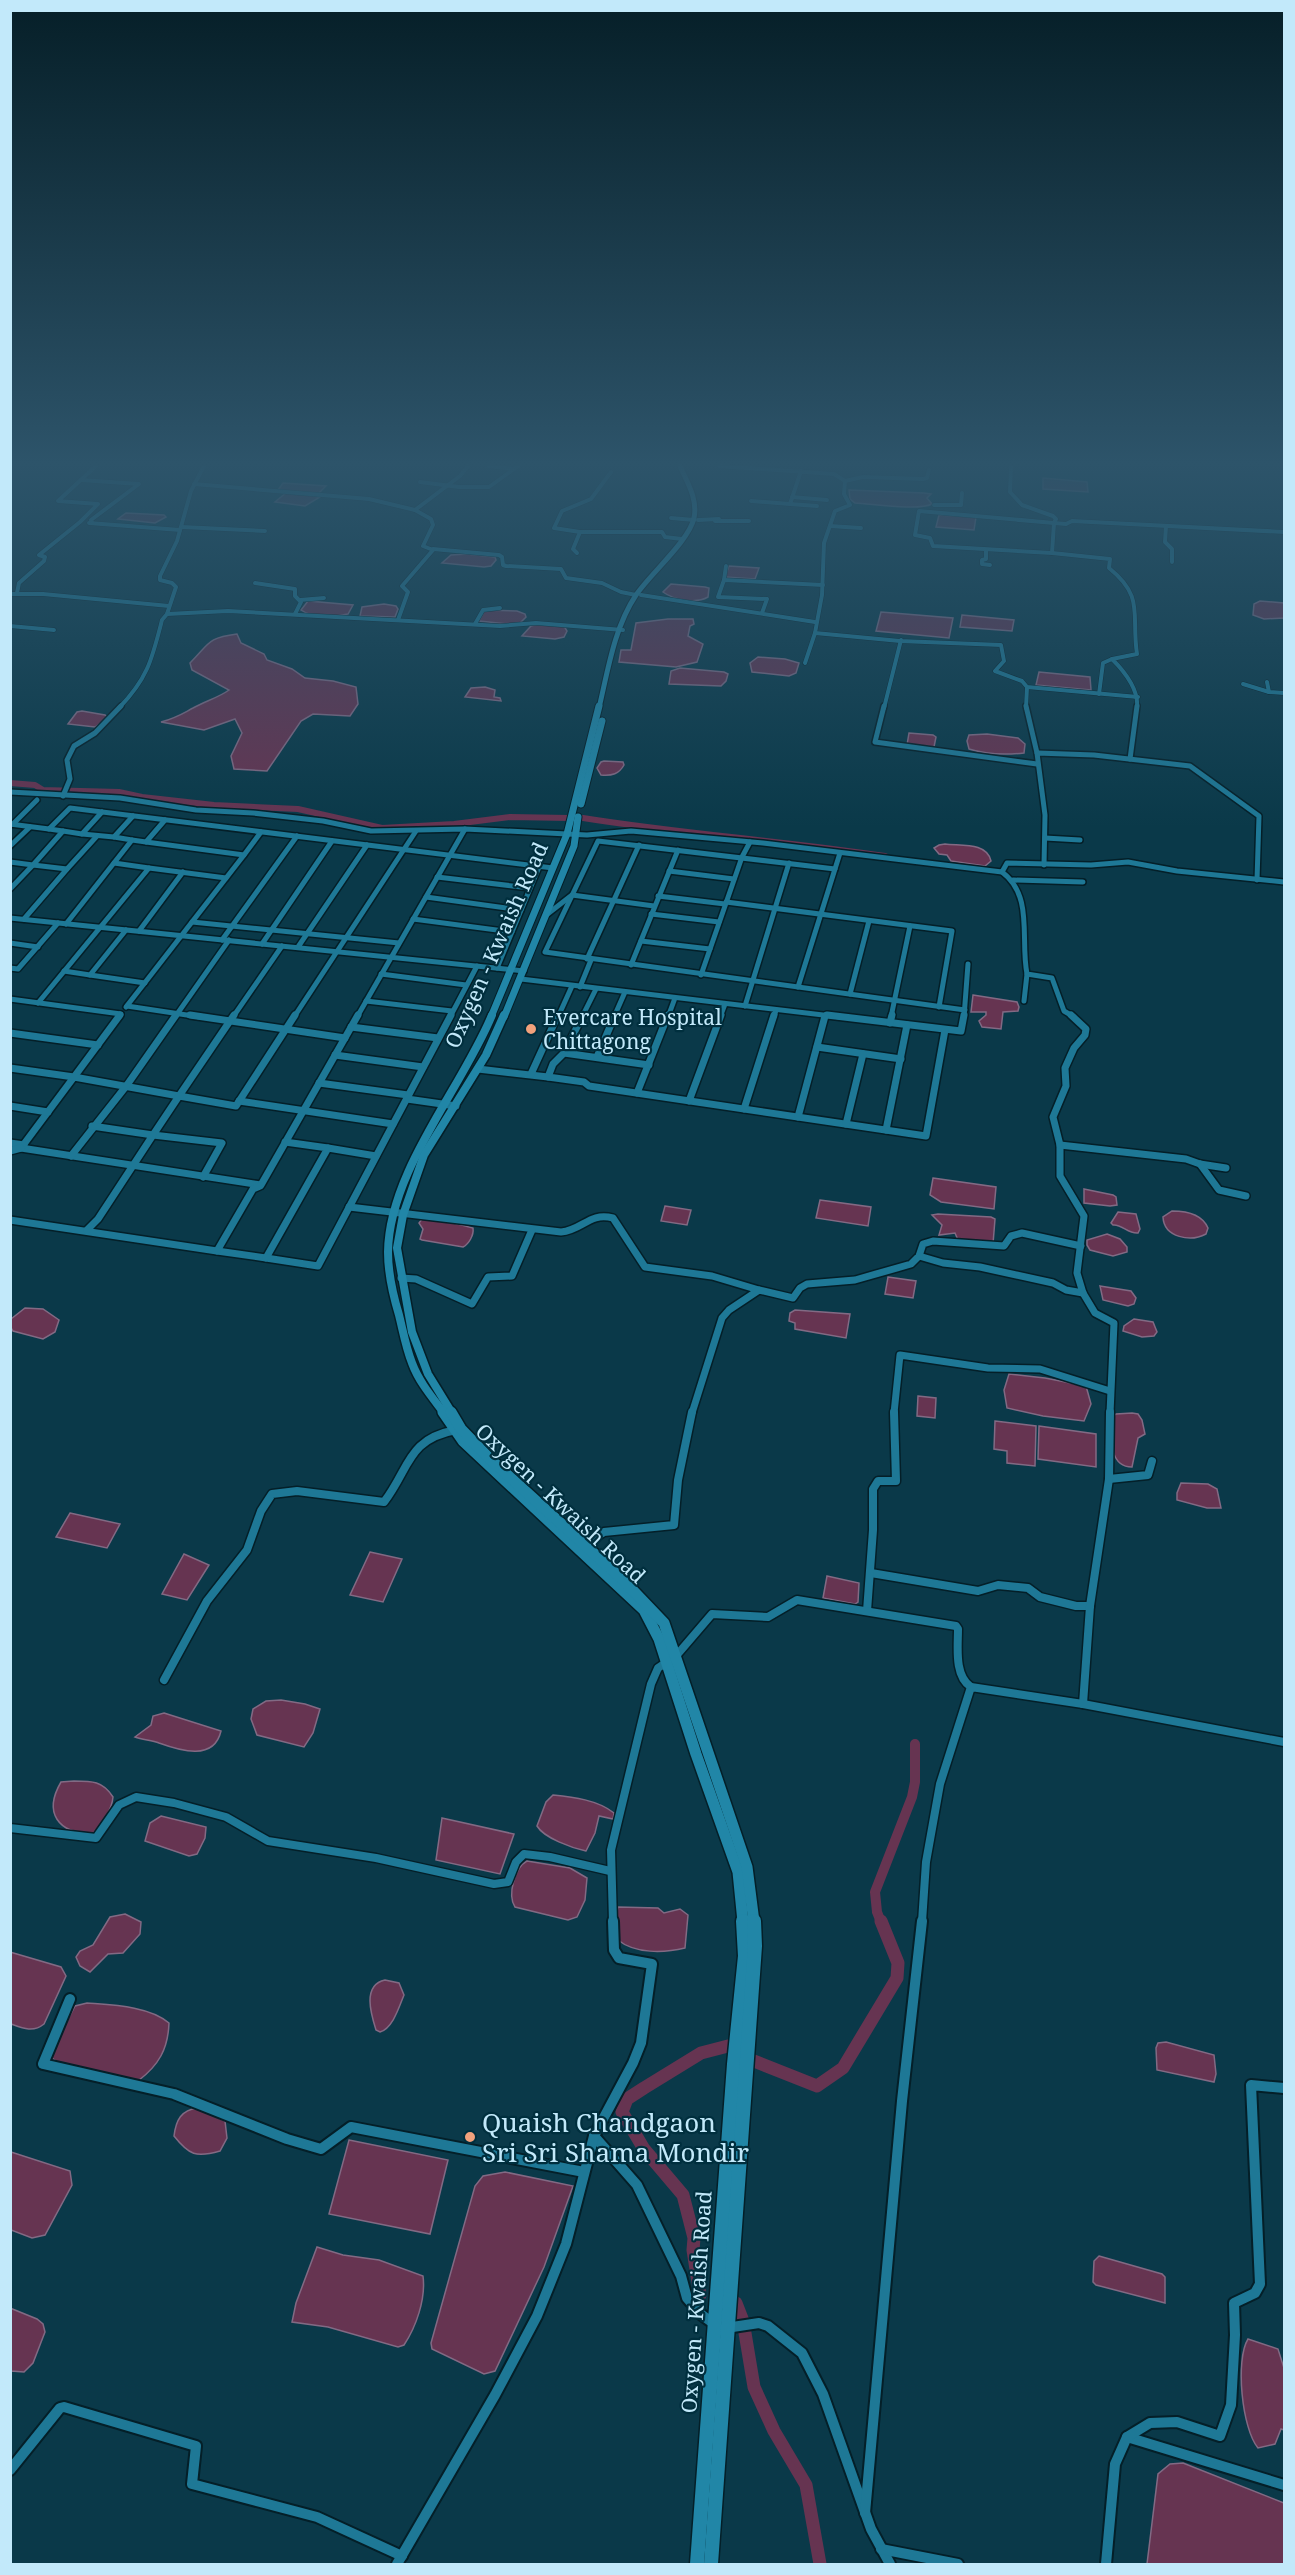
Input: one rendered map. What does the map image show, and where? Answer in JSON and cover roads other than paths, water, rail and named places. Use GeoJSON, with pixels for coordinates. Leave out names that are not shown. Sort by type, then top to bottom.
{"type":"FeatureCollection","features":[{"type":"Feature","properties":{"kind":"main road","name":"Oxygen - Kwaish Road"},"geometry":{"type":"LineString","coordinates":[[451,1105],[478,1069],[523,975],[574,846],[571,835],[621,630],[638,595],[645,586]]}},
{"type":"Feature","properties":{"kind":"main road","name":"Oxygen - Kwaish Road"},"geometry":{"type":"LineString","coordinates":[[638,595],[646,586]]}},
{"type":"Feature","properties":{"kind":"main road","name":"Oxygen - Kwaish Road"},"geometry":{"type":"LineString","coordinates":[[621,630],[577,819],[487,1027],[451,1105],[424,1155],[399,1214],[388,1254],[395,1301],[405,1341],[421,1381],[489,1468],[644,1610],[671,1658],[747,1867],[753,1902],[754,1957],[725,2327],[711,2565]]}},
{"type":"Feature","properties":{"kind":"main road","name":"Oxygen - Kwaish Road"},"geometry":{"type":"LineString","coordinates":[[399,1214],[397,1248],[412,1332],[428,1374],[458,1430],[588,1548],[664,1623],[696,1754],[738,1872],[745,1956],[734,2064],[725,2327],[697,2565]]}},
{"type":"Feature","properties":{"kind":"street"},"geometry":{"type":"LineString","coordinates":[[17,593],[18,586]]}},
{"type":"Feature","properties":{"kind":"street"},"geometry":{"type":"LineString","coordinates":[[65,792],[70,779],[68,760],[74,746],[95,733],[136,690],[150,666],[162,620],[167,614],[175,586]]}},
{"type":"Feature","properties":{"kind":"street"},"geometry":{"type":"LineString","coordinates":[[276,586],[295,589],[295,596],[300,600],[324,598]]}},
{"type":"Feature","properties":{"kind":"street"},"geometry":{"type":"LineString","coordinates":[[398,620],[408,592],[402,586]]}},
{"type":"Feature","properties":{"kind":"street"},"geometry":{"type":"LineString","coordinates":[[609,586],[638,595],[815,622]]}},
{"type":"Feature","properties":{"kind":"street"},"geometry":{"type":"LineString","coordinates":[[713,606],[722,586]]}},
{"type":"Feature","properties":{"kind":"street"},"geometry":{"type":"LineString","coordinates":[[805,663],[815,633],[815,622],[821,605],[823,586]]}},
{"type":"Feature","properties":{"kind":"street"},"geometry":{"type":"LineString","coordinates":[[1099,694],[1103,663],[1137,654],[1133,635],[1136,607],[1133,591],[1129,586]]}},
{"type":"Feature","properties":{"kind":"street"},"geometry":{"type":"LineString","coordinates":[[10,594],[169,606]]}},
{"type":"Feature","properties":{"kind":"street"},"geometry":{"type":"LineString","coordinates":[[718,597],[767,599],[762,613]]}},
{"type":"Feature","properties":{"kind":"street"},"geometry":{"type":"LineString","coordinates":[[295,614],[300,600]]}},
{"type":"Feature","properties":{"kind":"street"},"geometry":{"type":"LineString","coordinates":[[475,624],[483,610],[500,609]]}},
{"type":"Feature","properties":{"kind":"street"},"geometry":{"type":"LineString","coordinates":[[167,614],[216,610],[512,626],[536,623],[621,630]]}},
{"type":"Feature","properties":{"kind":"street"},"geometry":{"type":"LineString","coordinates":[[10,626],[54,630]]}},
{"type":"Feature","properties":{"kind":"street"},"geometry":{"type":"LineString","coordinates":[[815,633],[1001,645],[1004,661],[995,671],[1022,681],[1027,687],[1138,697]]}},
{"type":"Feature","properties":{"kind":"street"},"geometry":{"type":"LineString","coordinates":[[901,640],[875,742],[1037,764]]}},
{"type":"Feature","properties":{"kind":"street"},"geometry":{"type":"LineString","coordinates":[[1113,659],[1138,697],[1130,759]]}},
{"type":"Feature","properties":{"kind":"street"},"geometry":{"type":"LineString","coordinates":[[1267,682],[1269,692]]}},
{"type":"Feature","properties":{"kind":"street"},"geometry":{"type":"LineString","coordinates":[[1243,686],[1255,686],[1269,692],[1284,693]]}},
{"type":"Feature","properties":{"kind":"street"},"geometry":{"type":"LineString","coordinates":[[1027,687],[1025,704],[1037,753],[1045,815],[1044,865]]}},
{"type":"Feature","properties":{"kind":"street"},"geometry":{"type":"LineString","coordinates":[[1037,753],[1130,759],[1190,766],[1259,816],[1257,880]]}},
{"type":"Feature","properties":{"kind":"street"},"geometry":{"type":"LineString","coordinates":[[10,792],[65,792],[196,810],[253,813],[322,821],[371,831],[465,829],[571,835],[631,831],[750,842],[1002,872],[1013,880],[1023,902],[1024,957],[1027,974],[1024,1001]]}},
{"type":"Feature","properties":{"kind":"street"},"geometry":{"type":"LineString","coordinates":[[12,824],[38,800]]}},
{"type":"Feature","properties":{"kind":"street"},"geometry":{"type":"LineString","coordinates":[[49,829],[70,808],[554,868]]}},
{"type":"Feature","properties":{"kind":"street"},"geometry":{"type":"LineString","coordinates":[[82,834],[102,812]]}},
{"type":"Feature","properties":{"kind":"street"},"geometry":{"type":"LineString","coordinates":[[114,837],[133,816]]}},
{"type":"Feature","properties":{"kind":"street"},"geometry":{"type":"LineString","coordinates":[[146,842],[165,820]]}},
{"type":"Feature","properties":{"kind":"street"},"geometry":{"type":"LineString","coordinates":[[12,824],[244,855]]}},
{"type":"Feature","properties":{"kind":"street"},"geometry":{"type":"LineString","coordinates":[[10,846],[30,827]]}},
{"type":"Feature","properties":{"kind":"street"},"geometry":{"type":"LineString","coordinates":[[217,1251],[253,1189],[261,1185],[465,829]]}},
{"type":"Feature","properties":{"kind":"street"},"geometry":{"type":"LineString","coordinates":[[10,889],[63,831]]}},
{"type":"Feature","properties":{"kind":"street"},"geometry":{"type":"LineString","coordinates":[[10,1068],[127,1085],[236,1106],[416,831]]}},
{"type":"Feature","properties":{"kind":"street"},"geometry":{"type":"LineString","coordinates":[[10,1151],[22,1146],[261,832]]}},
{"type":"Feature","properties":{"kind":"street"},"geometry":{"type":"LineString","coordinates":[[24,919],[97,836]]}},
{"type":"Feature","properties":{"kind":"street"},"geometry":{"type":"LineString","coordinates":[[71,1156],[92,1126],[127,1085],[178,1013],[226,940],[231,927],[297,836]]}},
{"type":"Feature","properties":{"kind":"street"},"geometry":{"type":"LineString","coordinates":[[10,838],[18,839]]}},
{"type":"Feature","properties":{"kind":"street"},"geometry":{"type":"LineString","coordinates":[[1045,838],[1080,840]]}},
{"type":"Feature","properties":{"kind":"street"},"geometry":{"type":"LineString","coordinates":[[66,924],[132,840]]}},
{"type":"Feature","properties":{"kind":"street"},"geometry":{"type":"LineString","coordinates":[[262,944],[332,841]]}},
{"type":"Feature","properties":{"kind":"street"},"geometry":{"type":"LineString","coordinates":[[835,869],[598,841],[545,952],[965,1010]]}},
{"type":"Feature","properties":{"kind":"street"},"geometry":{"type":"LineString","coordinates":[[701,975],[725,903],[750,842]]}},
{"type":"Feature","properties":{"kind":"street"},"geometry":{"type":"LineString","coordinates":[[298,947],[367,845]]}},
{"type":"Feature","properties":{"kind":"street"},"geometry":{"type":"LineString","coordinates":[[580,987],[613,900],[639,845]]}},
{"type":"Feature","properties":{"kind":"street"},"geometry":{"type":"LineString","coordinates":[[631,965],[678,850]]}},
{"type":"Feature","properties":{"kind":"street"},"geometry":{"type":"LineString","coordinates":[[798,987],[840,853]]}},
{"type":"Feature","properties":{"kind":"street"},"geometry":{"type":"LineString","coordinates":[[10,862],[67,869]]}},
{"type":"Feature","properties":{"kind":"street"},"geometry":{"type":"LineString","coordinates":[[1002,872],[1007,863],[1044,865],[1128,862],[1284,882]]}},
{"type":"Feature","properties":{"kind":"street"},"geometry":{"type":"LineString","coordinates":[[114,863],[226,878]]}},
{"type":"Feature","properties":{"kind":"street"},"geometry":{"type":"LineString","coordinates":[[745,1006],[789,863]]}},
{"type":"Feature","properties":{"kind":"street"},"geometry":{"type":"LineString","coordinates":[[497,968],[539,867]]}},
{"type":"Feature","properties":{"kind":"street"},"geometry":{"type":"LineString","coordinates":[[38,1003],[149,868]]}},
{"type":"Feature","properties":{"kind":"street"},"geometry":{"type":"LineString","coordinates":[[669,871],[734,879]]}},
{"type":"Feature","properties":{"kind":"street"},"geometry":{"type":"LineString","coordinates":[[139,931],[183,872]]}},
{"type":"Feature","properties":{"kind":"street"},"geometry":{"type":"LineString","coordinates":[[437,877],[530,888]]}},
{"type":"Feature","properties":{"kind":"street"},"geometry":{"type":"LineString","coordinates":[[1013,880],[1083,882]]}},
{"type":"Feature","properties":{"kind":"street"},"geometry":{"type":"LineString","coordinates":[[545,917],[572,895],[654,906]]}},
{"type":"Feature","properties":{"kind":"street"},"geometry":{"type":"LineString","coordinates":[[426,897],[521,910]]}},
{"type":"Feature","properties":{"kind":"street"},"geometry":{"type":"LineString","coordinates":[[658,897],[952,931],[939,1006]]}},
{"type":"Feature","properties":{"kind":"street"},"geometry":{"type":"LineString","coordinates":[[651,914],[719,922]]}},
{"type":"Feature","properties":{"kind":"street"},"geometry":{"type":"LineString","coordinates":[[10,918],[497,968],[572,986],[961,1031],[968,964]]}},
{"type":"Feature","properties":{"kind":"street"},"geometry":{"type":"LineString","coordinates":[[413,919],[512,932]]}},
{"type":"Feature","properties":{"kind":"street"},"geometry":{"type":"LineString","coordinates":[[850,994],[869,921]]}},
{"type":"Feature","properties":{"kind":"street"},"geometry":{"type":"LineString","coordinates":[[192,922],[399,943]]}},
{"type":"Feature","properties":{"kind":"street"},"geometry":{"type":"LineString","coordinates":[[10,978],[58,923]]}},
{"type":"Feature","properties":{"kind":"street"},"geometry":{"type":"LineString","coordinates":[[890,1023],[910,926]]}},
{"type":"Feature","properties":{"kind":"street"},"geometry":{"type":"LineString","coordinates":[[90,975],[126,930]]}},
{"type":"Feature","properties":{"kind":"street"},"geometry":{"type":"LineString","coordinates":[[641,941],[710,949]]}},
{"type":"Feature","properties":{"kind":"street"},"geometry":{"type":"LineString","coordinates":[[10,943],[38,947]]}},
{"type":"Feature","properties":{"kind":"street"},"geometry":{"type":"LineString","coordinates":[[87,1230],[98,1219],[282,946]]}},
{"type":"Feature","properties":{"kind":"street"},"geometry":{"type":"LineString","coordinates":[[10,1220],[318,1266],[477,966]]}},
{"type":"Feature","properties":{"kind":"street"},"geometry":{"type":"LineString","coordinates":[[10,968],[18,969]]}},
{"type":"Feature","properties":{"kind":"street"},"geometry":{"type":"LineString","coordinates":[[64,971],[145,983]]}},
{"type":"Feature","properties":{"kind":"street"},"geometry":{"type":"LineString","coordinates":[[1027,974],[1052,978],[1064,1011],[1086,1029],[1065,1068],[1066,1086],[1053,1118],[1060,1145],[1060,1176],[1084,1216],[1077,1273],[1083,1293],[1095,1313],[1114,1323],[1108,1479],[1090,1606],[1083,1704]]}},
{"type":"Feature","properties":{"kind":"street"},"geometry":{"type":"LineString","coordinates":[[381,975],[466,985]]}},
{"type":"Feature","properties":{"kind":"street"},"geometry":{"type":"LineString","coordinates":[[531,1074],[572,986]]}},
{"type":"Feature","properties":{"kind":"street"},"geometry":{"type":"LineString","coordinates":[[548,1077],[553,1064],[564,1053],[596,989]]}},
{"type":"Feature","properties":{"kind":"street"},"geometry":{"type":"LineString","coordinates":[[597,1058],[625,992]]}},
{"type":"Feature","properties":{"kind":"street"},"geometry":{"type":"LineString","coordinates":[[637,1093],[675,998]]}},
{"type":"Feature","properties":{"kind":"street"},"geometry":{"type":"LineString","coordinates":[[10,999],[121,1014]]}},
{"type":"Feature","properties":{"kind":"street"},"geometry":{"type":"LineString","coordinates":[[366,1001],[453,1011]]}},
{"type":"Feature","properties":{"kind":"street"},"geometry":{"type":"LineString","coordinates":[[689,1101],[725,1004]]}},
{"type":"Feature","properties":{"kind":"street"},"geometry":{"type":"LineString","coordinates":[[127,1006],[345,1038]]}},
{"type":"Feature","properties":{"kind":"street"},"geometry":{"type":"LineString","coordinates":[[744,1109],[776,1010]]}},
{"type":"Feature","properties":{"kind":"street"},"geometry":{"type":"LineString","coordinates":[[798,1117],[825,1016]]}},
{"type":"Feature","properties":{"kind":"street"},"geometry":{"type":"LineString","coordinates":[[886,1130],[907,1025]]}},
{"type":"Feature","properties":{"kind":"street"},"geometry":{"type":"LineString","coordinates":[[351,1027],[438,1038]]}},
{"type":"Feature","properties":{"kind":"street"},"geometry":{"type":"LineString","coordinates":[[478,1069],[548,1077],[637,1093],[926,1136],[945,1029]]}},
{"type":"Feature","properties":{"kind":"street"},"geometry":{"type":"LineString","coordinates":[[10,1033],[98,1045]]}},
{"type":"Feature","properties":{"kind":"street"},"geometry":{"type":"LineString","coordinates":[[817,1047],[901,1059]]}},
{"type":"Feature","properties":{"kind":"street"},"geometry":{"type":"LineString","coordinates":[[564,1053],[649,1065]]}},
{"type":"Feature","properties":{"kind":"street"},"geometry":{"type":"LineString","coordinates":[[846,1124],[863,1053]]}},
{"type":"Feature","properties":{"kind":"street"},"geometry":{"type":"LineString","coordinates":[[335,1055],[423,1067]]}},
{"type":"Feature","properties":{"kind":"street"},"geometry":{"type":"LineString","coordinates":[[319,1083],[451,1105]]}},
{"type":"Feature","properties":{"kind":"street"},"geometry":{"type":"LineString","coordinates":[[239,1101],[393,1124]]}},
{"type":"Feature","properties":{"kind":"street"},"geometry":{"type":"LineString","coordinates":[[10,1106],[48,1112]]}},
{"type":"Feature","properties":{"kind":"street"},"geometry":{"type":"LineString","coordinates":[[92,1126],[222,1143],[203,1176]]}},
{"type":"Feature","properties":{"kind":"street"},"geometry":{"type":"LineString","coordinates":[[285,1142],[376,1156]]}},
{"type":"Feature","properties":{"kind":"street"},"geometry":{"type":"LineString","coordinates":[[10,1143],[71,1156],[261,1185]]}},
{"type":"Feature","properties":{"kind":"street"},"geometry":{"type":"LineString","coordinates":[[1060,1145],[1186,1159],[1200,1164],[1226,1168]]}},
{"type":"Feature","properties":{"kind":"street"},"geometry":{"type":"LineString","coordinates":[[266,1258],[328,1148]]}},
{"type":"Feature","properties":{"kind":"street"},"geometry":{"type":"LineString","coordinates":[[1200,1164],[1219,1190],[1246,1196]]}},
{"type":"Feature","properties":{"kind":"street"},"geometry":{"type":"LineString","coordinates":[[349,1207],[532,1230],[568,1231],[593,1216],[606,1215],[613,1218],[645,1267],[712,1276],[793,1298],[807,1284],[864,1278],[911,1264],[919,1256],[925,1242],[952,1240],[995,1247],[1004,1246],[1011,1236],[1022,1233],[1081,1246]]}},
{"type":"Feature","properties":{"kind":"street"},"geometry":{"type":"LineString","coordinates":[[401,1278],[431,1285],[472,1304],[488,1277],[512,1276],[532,1230]]}},
{"type":"Feature","properties":{"kind":"street"},"geometry":{"type":"LineString","coordinates":[[919,1256],[943,1263],[980,1267],[1053,1283],[1066,1290],[1083,1293]]}},
{"type":"Feature","properties":{"kind":"street"},"geometry":{"type":"LineString","coordinates":[[588,1548],[594,1538],[604,1532],[674,1525],[678,1480],[688,1426],[722,1318],[729,1310],[759,1290]]}},
{"type":"Feature","properties":{"kind":"street"},"geometry":{"type":"LineString","coordinates":[[867,1611],[871,1573],[873,1489],[878,1481],[896,1480],[894,1402],[900,1355],[988,1368],[1040,1369],[1110,1391]]}},
{"type":"Feature","properties":{"kind":"street"},"geometry":{"type":"LineString","coordinates":[[164,1680],[207,1601],[247,1550],[261,1511],[272,1494],[297,1491],[384,1502],[414,1449],[434,1434],[441,1431],[458,1430]]}},
{"type":"Feature","properties":{"kind":"street"},"geometry":{"type":"LineString","coordinates":[[1108,1479],[1148,1475],[1152,1461]]}},
{"type":"Feature","properties":{"kind":"street"},"geometry":{"type":"LineString","coordinates":[[871,1573],[978,1591],[998,1585],[1028,1588],[1040,1597],[1076,1606],[1090,1606]]}},
{"type":"Feature","properties":{"kind":"street"},"geometry":{"type":"LineString","coordinates":[[10,2470],[60,2408],[64,2407],[196,2446],[192,2484],[317,2517],[399,2560],[495,2394],[537,2316],[566,2244],[594,2136],[633,2063],[641,2043],[652,1964],[619,1958],[614,1950],[611,1850],[651,1684],[658,1668],[671,1658],[712,1614],[768,1617],[797,1599],[956,1626],[958,1629],[958,1663],[965,1683],[971,1687],[1083,1704],[1284,1742]]}},
{"type":"Feature","properties":{"kind":"street"},"geometry":{"type":"LineString","coordinates":[[865,2513],[902,2101],[920,1950],[926,1862],[940,1784],[971,1687]]}},
{"type":"Feature","properties":{"kind":"street"},"geometry":{"type":"LineString","coordinates":[[10,1828],[96,1838],[119,1805],[136,1797],[174,1803],[226,1817],[268,1841],[376,1858],[494,1884],[508,1882],[516,1862],[524,1854],[550,1857],[610,1870]]}},
{"type":"Feature","properties":{"kind":"street"},"geometry":{"type":"LineString","coordinates":[[70,1999],[43,2064],[174,2094],[287,2139],[321,2149],[351,2127],[584,2172]]}},
{"type":"Feature","properties":{"kind":"street"},"geometry":{"type":"LineString","coordinates":[[1106,2565],[1115,2464],[1127,2437],[1150,2423],[1177,2422],[1220,2436],[1231,2405],[1235,2335],[1233,2303],[1255,2293],[1260,2284],[1251,2085],[1284,2088]]}},
{"type":"Feature","properties":{"kind":"street"},"geometry":{"type":"LineString","coordinates":[[594,2136],[638,2185],[681,2276],[687,2298],[702,2315],[725,2327],[759,2324],[768,2326],[802,2353],[823,2394],[838,2431],[865,2513],[890,2565]]}},
{"type":"Feature","properties":{"kind":"street"},"geometry":{"type":"LineString","coordinates":[[1127,2437],[1284,2485]]}},
{"type":"Feature","properties":{"kind":"street"},"geometry":{"type":"LineString","coordinates":[[881,2549],[958,2565]]}},
{"type":"Feature","properties":{"kind":"waterway"},"geometry":{"type":"LineString","coordinates":[[10,783],[35,785],[43,790],[119,792],[142,797],[214,805],[298,809],[382,828],[454,824],[510,817],[569,818]]}},
{"type":"Feature","properties":{"kind":"waterway"},"geometry":{"type":"LineString","coordinates":[[583,818],[885,856]]}},
{"type":"Feature","properties":{"kind":"waterway"},"geometry":{"type":"LineString","coordinates":[[881,1922],[877,1912],[875,1892],[912,1797],[915,1782],[915,1744]]}},
{"type":"Feature","properties":{"kind":"waterway"},"geometry":{"type":"LineString","coordinates":[[754,2061],[817,2086],[843,2068],[897,1978],[898,1963],[881,1921]]}},
{"type":"Feature","properties":{"kind":"waterway"},"geometry":{"type":"LineString","coordinates":[[700,2295],[693,2250],[694,2238],[683,2195],[644,2149],[622,2112],[627,2099],[644,2088],[701,2053],[728,2046]]}},
{"type":"Feature","properties":{"kind":"waterway"},"geometry":{"type":"LineString","coordinates":[[736,2303],[743,2321],[754,2387],[774,2431],[806,2485],[820,2564]]}},
{"type":"Feature","properties":{"kind":"place","name":"Evercare Hospital Chittagong"},"geometry":{"type":"Point","coordinates":[531,1029]}},
{"type":"Feature","properties":{"kind":"place","name":"Quaish Chandgaon Sri Sri Shama Mondir"},"geometry":{"type":"Point","coordinates":[470,2137]}}]}
